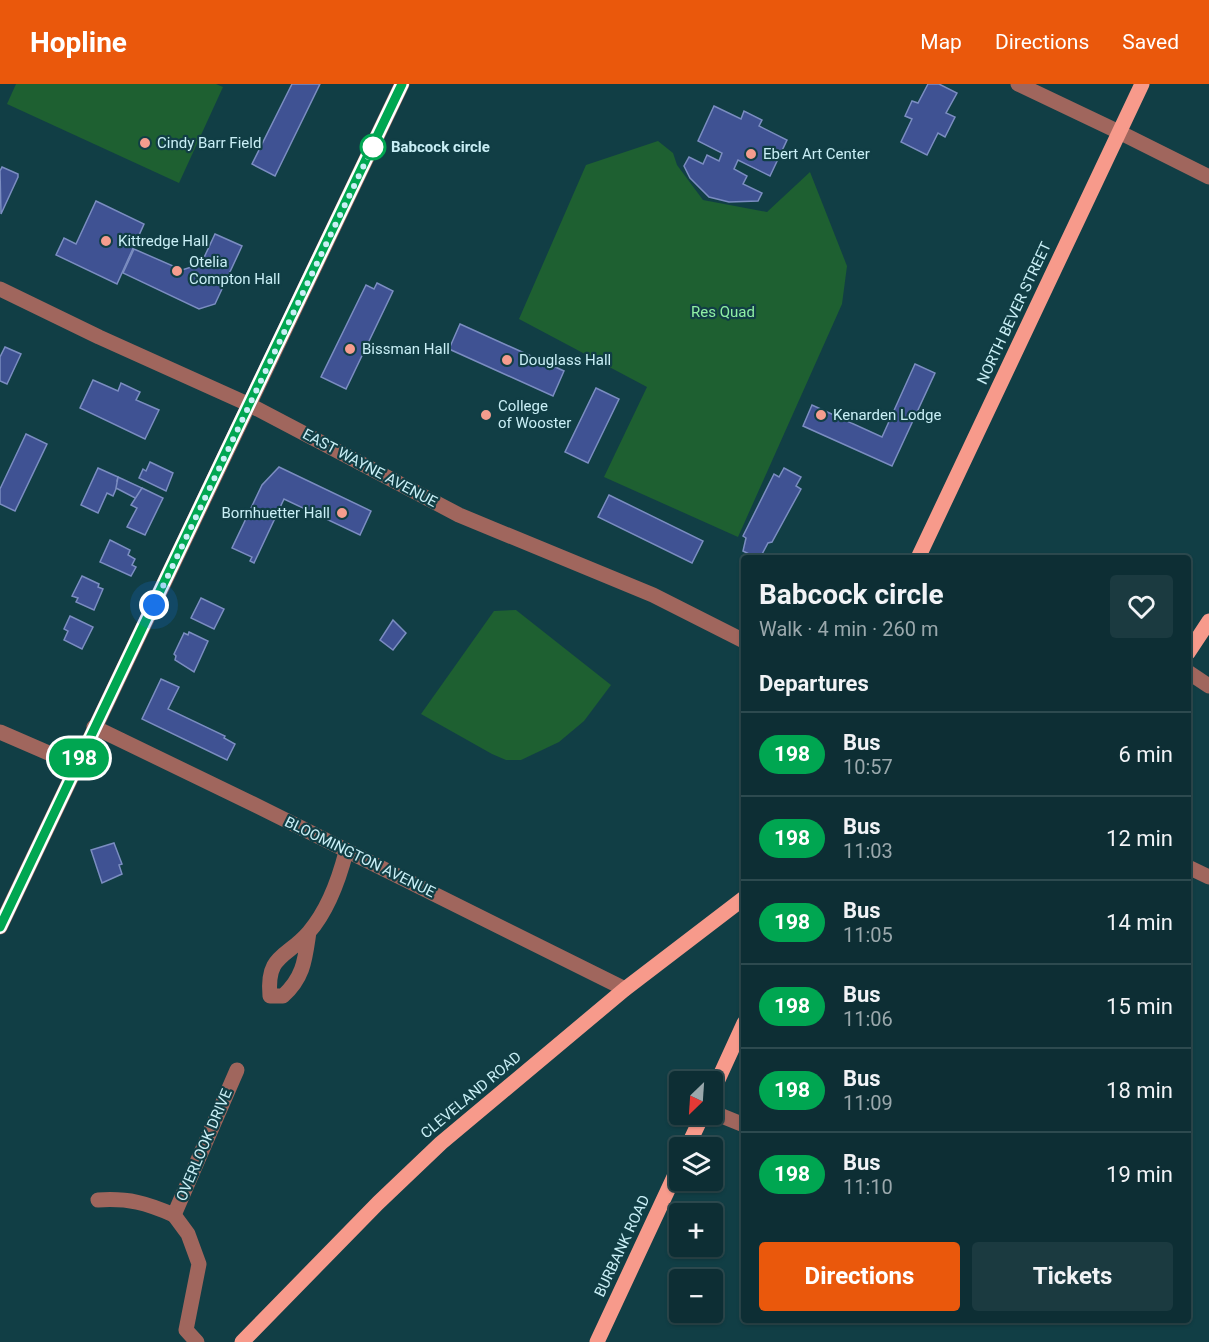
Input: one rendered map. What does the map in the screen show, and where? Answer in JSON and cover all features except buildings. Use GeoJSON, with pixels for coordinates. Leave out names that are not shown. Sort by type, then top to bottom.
{"type":"FeatureCollection","features":[{"type":"Feature","properties":{"kind":"main road","name":"NORTH BEVER STREET"},"geometry":{"type":"LineString","coordinates":[[919,555],[1142,84]]}},
{"type":"Feature","properties":{"kind":"main road"},"geometry":{"type":"LineString","coordinates":[[1191,648],[1209,621]]}},
{"type":"Feature","properties":{"kind":"main road","name":"CLEVELAND ROAD"},"geometry":{"type":"LineString","coordinates":[[242,1342],[378,1203],[441,1143],[625,989],[741,900]]}},
{"type":"Feature","properties":{"kind":"main road"},"geometry":{"type":"LineString","coordinates":[[722,1071],[741,1030]]}},
{"type":"Feature","properties":{"kind":"main road","name":"BURBANK ROAD"},"geometry":{"type":"LineString","coordinates":[[597,1342],[669,1188]]}},
{"type":"Feature","properties":{"kind":"street"},"geometry":{"type":"LineString","coordinates":[[0,927],[402,84]]}},
{"type":"Feature","properties":{"kind":"street"},"geometry":{"type":"LineString","coordinates":[[1018,84],[1209,177]]}},
{"type":"Feature","properties":{"kind":"street","name":"EAST WAYNE AVENUE"},"geometry":{"type":"LineString","coordinates":[[0,289],[99,337],[250,405],[459,515],[653,595],[741,639]]}},
{"type":"Feature","properties":{"kind":"street"},"geometry":{"type":"LineString","coordinates":[[1191,674],[1209,686]]}},
{"type":"Feature","properties":{"kind":"street","name":"BLOOMINGTON AVENUE"},"geometry":{"type":"LineString","coordinates":[[94,727],[625,989]]}},
{"type":"Feature","properties":{"kind":"street"},"geometry":{"type":"LineString","coordinates":[[0,732],[76,765]]}},
{"type":"Feature","properties":{"kind":"street"},"geometry":{"type":"LineString","coordinates":[[309,932],[303,970],[294,986],[283,996],[270,996],[268,980],[273,967],[280,956],[309,932],[325,907],[346,852]]}},
{"type":"Feature","properties":{"kind":"street"},"geometry":{"type":"LineString","coordinates":[[1191,868],[1209,877]]}},
{"type":"Feature","properties":{"kind":"street","name":"OVERLOOK DRIVE"},"geometry":{"type":"LineString","coordinates":[[98,1200],[119,1199],[144,1202],[174,1215],[237,1070]]}},
{"type":"Feature","properties":{"kind":"street"},"geometry":{"type":"LineString","coordinates":[[723,1116],[741,1124]]}},
{"type":"Feature","properties":{"kind":"street"},"geometry":{"type":"LineString","coordinates":[[174,1215],[188,1234],[199,1264],[186,1330],[197,1342]]}},
{"type":"Feature","properties":{"kind":"green space","name":"Cindy Barr Field"},"geometry":{"type":"Polygon","coordinates":[[[16,84],[216,84],[223,87],[179,183],[7,104],[16,84]]]}},
{"type":"Feature","properties":{"kind":"green space","name":"Res Quad"},"geometry":{"type":"Polygon","coordinates":[[[658,141],[673,153],[677,165],[703,200],[767,212],[810,172],[847,266],[842,304],[738,537],[604,477],[647,387],[519,319],[586,165],[658,141]]]}},
{"type":"Feature","properties":{"kind":"green space"},"geometry":{"type":"Polygon","coordinates":[[[516,610],[611,685],[584,721],[559,742],[521,760],[506,760],[421,714],[494,611],[516,610]]]}},
{"type":"Feature","properties":{"kind":"bus line","name":"198"},"geometry":{"type":"LineString","coordinates":[[0,927],[402,84]]}},
{"type":"Feature","properties":{"kind":"place","name":"Cindy Barr Field"},"geometry":{"type":"Point","coordinates":[145,143]}},
{"type":"Feature","properties":{"kind":"place","name":"Babcock circle"},"geometry":{"type":"Point","coordinates":[373,147]}},
{"type":"Feature","properties":{"kind":"place","name":"Ebert Art Center"},"geometry":{"type":"Point","coordinates":[751,154]}},
{"type":"Feature","properties":{"kind":"place","name":"Kittredge Hall"},"geometry":{"type":"Point","coordinates":[106,241]}},
{"type":"Feature","properties":{"kind":"place","name":"Otelia Compton Hall"},"geometry":{"type":"Point","coordinates":[177,271]}},
{"type":"Feature","properties":{"kind":"place","name":"Bissman Hall"},"geometry":{"type":"Point","coordinates":[350,349]}},
{"type":"Feature","properties":{"kind":"place","name":"Douglass Hall"},"geometry":{"type":"Point","coordinates":[507,360]}},
{"type":"Feature","properties":{"kind":"place","name":"College of Wooster"},"geometry":{"type":"Point","coordinates":[486,415]}},
{"type":"Feature","properties":{"kind":"place","name":"Kenarden Lodge"},"geometry":{"type":"Point","coordinates":[821,415]}},
{"type":"Feature","properties":{"kind":"place","name":"Bornhuetter Hall"},"geometry":{"type":"Point","coordinates":[342,513]}},
{"type":"Feature","properties":{"kind":"route"},"geometry":{"type":"LineString","coordinates":[[154,605],[374,144],[373,147]]}}]}
